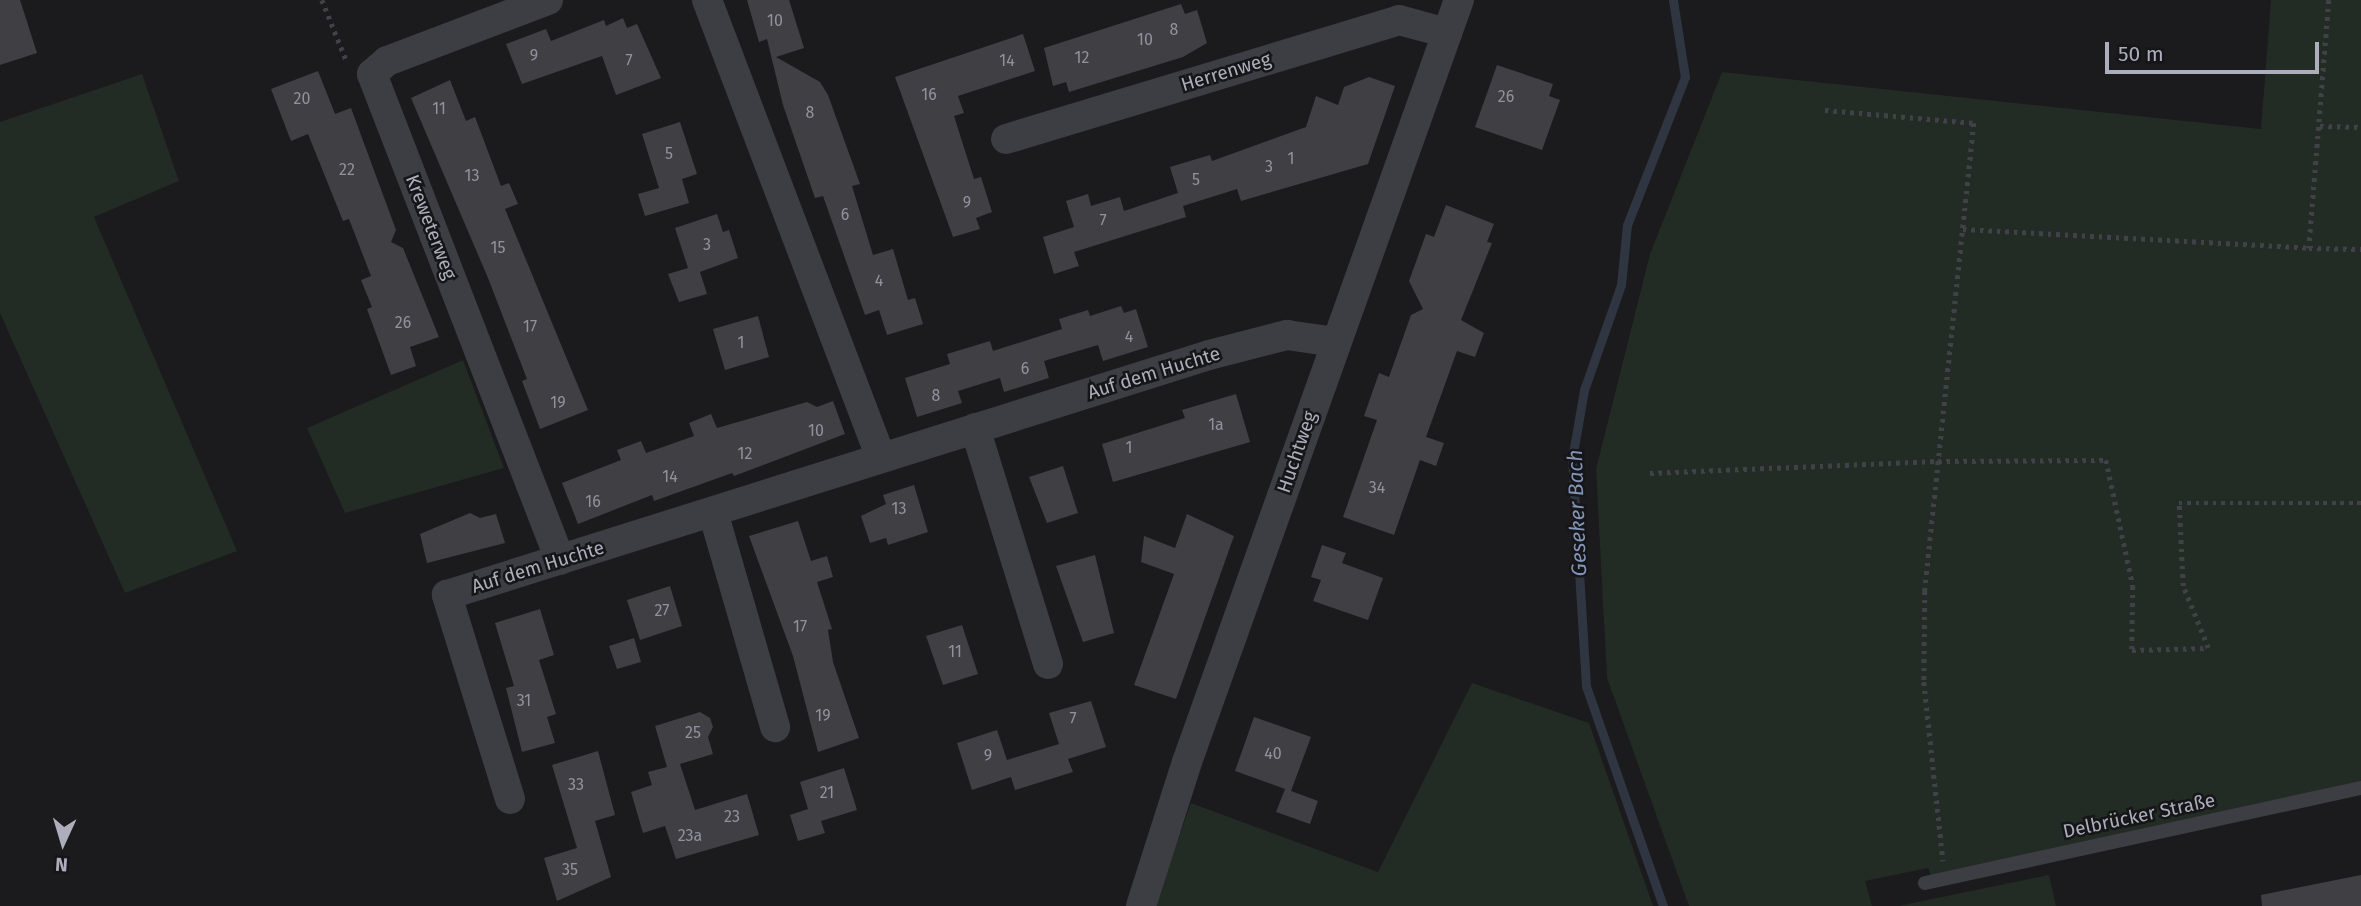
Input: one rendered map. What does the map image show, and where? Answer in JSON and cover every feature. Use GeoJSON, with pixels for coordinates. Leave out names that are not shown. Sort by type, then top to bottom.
{"type":"FeatureCollection","features":[{"type":"Feature","properties":{"kind":"street"},"geometry":{"type":"LineString","coordinates":[[372,74],[387,61],[548,0]]}},
{"type":"Feature","properties":{"kind":"street"},"geometry":{"type":"LineString","coordinates":[[707,0],[880,457]]}},
{"type":"Feature","properties":{"kind":"street","name":"Huchtweg"},"geometry":{"type":"LineString","coordinates":[[1141,906],[1335,342],[1459,0]]}},
{"type":"Feature","properties":{"kind":"street","name":"Herrenweg"},"geometry":{"type":"LineString","coordinates":[[1006,139],[1399,20],[1447,33]]}},
{"type":"Feature","properties":{"kind":"street","name":"Kreweterweg"},"geometry":{"type":"LineString","coordinates":[[372,74],[560,560]]}},
{"type":"Feature","properties":{"kind":"street","name":"Auf dem Huchte"},"geometry":{"type":"LineString","coordinates":[[510,799],[447,595],[880,457],[1287,335],[1335,342]]}},
{"type":"Feature","properties":{"kind":"street"},"geometry":{"type":"LineString","coordinates":[[975,428],[1048,664]]}},
{"type":"Feature","properties":{"kind":"street"},"geometry":{"type":"LineString","coordinates":[[713,512],[775,727]]}},
{"type":"Feature","properties":{"kind":"lane","name":"Delbrücker Straße"},"geometry":{"type":"LineString","coordinates":[[1925,883],[2361,788]]}},
{"type":"Feature","properties":{"kind":"path"},"geometry":{"type":"LineString","coordinates":[[322,0],[349,65],[372,74]]}},
{"type":"Feature","properties":{"kind":"path"},"geometry":{"type":"LineString","coordinates":[[2309,248],[2329,0]]}},
{"type":"Feature","properties":{"kind":"path"},"geometry":{"type":"LineString","coordinates":[[1825,110],[1974,123],[1925,591],[1924,682],[1938,835],[1946,878]]}},
{"type":"Feature","properties":{"kind":"path"},"geometry":{"type":"LineString","coordinates":[[2320,126],[2361,127]]}},
{"type":"Feature","properties":{"kind":"path"},"geometry":{"type":"LineString","coordinates":[[1963,229],[2361,249]]}},
{"type":"Feature","properties":{"kind":"path"},"geometry":{"type":"LineString","coordinates":[[1650,473],[1938,461],[2106,460],[2133,586],[2132,650],[2208,648],[2183,586],[2179,503],[2361,503]]}},
{"type":"Feature","properties":{"kind":"shaded area"},"geometry":{"type":"Polygon","coordinates":[[[2271,0],[2361,0],[2361,782],[1931,876],[1928,868],[1865,881],[1872,906],[1689,906],[1607,678],[1596,469],[1650,254],[1722,72],[2261,129],[2271,0]]]}},
{"type":"Feature","properties":{"kind":"shaded area"},"geometry":{"type":"Polygon","coordinates":[[[142,74],[179,181],[94,217],[237,551],[125,593],[0,313],[0,122],[142,74]]]}},
{"type":"Feature","properties":{"kind":"shaded area"},"geometry":{"type":"Polygon","coordinates":[[[463,360],[504,468],[345,513],[307,428],[463,360]]]}},
{"type":"Feature","properties":{"kind":"shaded area"},"geometry":{"type":"Polygon","coordinates":[[[1472,683],[1589,723],[1653,906],[1154,906],[1191,803],[1378,872],[1472,683]]]}},
{"type":"Feature","properties":{"kind":"shaded area"},"geometry":{"type":"Polygon","coordinates":[[[2049,875],[2056,906],[1898,906],[2049,875]]]}},
{"type":"Feature","properties":{"kind":"building"},"geometry":{"type":"Polygon","coordinates":[[[0,0],[20,0],[37,53],[0,65],[0,0]]]}},
{"type":"Feature","properties":{"kind":"building"},"geometry":{"type":"Polygon","coordinates":[[[747,0],[789,0],[804,48],[776,57],[820,82],[828,95],[860,184],[852,186],[873,255],[893,249],[908,300],[915,298],[923,324],[887,335],[879,310],[865,315],[823,196],[815,198],[783,105],[767,39],[759,42],[747,0]]]}},
{"type":"Feature","properties":{"kind":"building"},"geometry":{"type":"Polygon","coordinates":[[[1181,4],[1185,14],[1197,10],[1207,43],[1183,57],[1069,92],[1066,82],[1053,86],[1044,48],[1181,4]]]}},
{"type":"Feature","properties":{"kind":"building"},"geometry":{"type":"Polygon","coordinates":[[[623,18],[627,28],[637,24],[661,78],[616,95],[602,56],[522,84],[506,44],[546,29],[551,41],[604,20],[606,26],[623,18]]]}},
{"type":"Feature","properties":{"kind":"building"},"geometry":{"type":"Polygon","coordinates":[[[1023,34],[1035,71],[958,96],[964,113],[954,116],[974,179],[981,177],[992,212],[976,218],[980,229],[953,237],[895,77],[1023,34]]]}},
{"type":"Feature","properties":{"kind":"building"},"geometry":{"type":"Polygon","coordinates":[[[1497,65],[1553,84],[1549,96],[1560,100],[1542,150],[1475,127],[1497,65]]]}},
{"type":"Feature","properties":{"kind":"building"},"geometry":{"type":"Polygon","coordinates":[[[318,71],[335,114],[351,108],[396,230],[391,242],[403,248],[439,337],[410,347],[416,366],[391,375],[367,309],[372,307],[361,280],[371,276],[349,219],[343,221],[308,134],[291,141],[271,89],[318,71]]]}},
{"type":"Feature","properties":{"kind":"building"},"geometry":{"type":"Polygon","coordinates":[[[1369,77],[1395,86],[1368,164],[1241,201],[1237,189],[1183,206],[1186,217],[1074,252],[1079,266],[1054,274],[1043,237],[1074,227],[1066,201],[1088,194],[1091,206],[1120,197],[1124,211],[1178,193],[1170,167],[1210,155],[1212,161],[1306,127],[1316,96],[1338,105],[1344,87],[1369,77]]]}},
{"type":"Feature","properties":{"kind":"building"},"geometry":{"type":"Polygon","coordinates":[[[450,80],[466,121],[475,117],[501,186],[509,183],[518,204],[505,209],[588,410],[540,429],[522,381],[527,379],[488,278],[411,98],[450,80]]]}},
{"type":"Feature","properties":{"kind":"building"},"geometry":{"type":"Polygon","coordinates":[[[680,122],[697,174],[682,179],[689,203],[645,216],[638,194],[659,188],[642,134],[680,122]]]}},
{"type":"Feature","properties":{"kind":"building"},"geometry":{"type":"Polygon","coordinates":[[[1446,205],[1494,224],[1487,242],[1492,243],[1461,320],[1484,333],[1475,357],[1457,351],[1426,437],[1444,443],[1436,466],[1420,460],[1394,535],[1343,517],[1377,420],[1364,416],[1379,373],[1389,377],[1411,315],[1423,309],[1409,281],[1426,234],[1434,237],[1446,205]]]}},
{"type":"Feature","properties":{"kind":"building"},"geometry":{"type":"Polygon","coordinates":[[[717,214],[723,232],[729,230],[738,258],[700,272],[707,294],[679,302],[668,274],[688,268],[675,228],[717,214]]]}},
{"type":"Feature","properties":{"kind":"building"},"geometry":{"type":"Polygon","coordinates":[[[1121,306],[1124,313],[1136,309],[1148,347],[1103,361],[1098,345],[1044,361],[1049,378],[1004,392],[1000,378],[958,391],[962,403],[917,417],[905,378],[950,364],[947,354],[990,341],[993,351],[1062,329],[1059,319],[1088,310],[1090,316],[1121,306]]]}},
{"type":"Feature","properties":{"kind":"building"},"geometry":{"type":"Polygon","coordinates":[[[758,316],[769,357],[725,370],[713,329],[758,316]]]}},
{"type":"Feature","properties":{"kind":"building"},"geometry":{"type":"Polygon","coordinates":[[[1236,394],[1250,442],[1113,482],[1102,444],[1185,418],[1182,410],[1236,394]]]}},
{"type":"Feature","properties":{"kind":"building"},"geometry":{"type":"Polygon","coordinates":[[[833,401],[845,434],[734,476],[732,473],[654,501],[652,495],[578,524],[562,483],[621,460],[617,450],[641,441],[646,453],[694,436],[689,423],[711,414],[717,428],[807,402],[817,407],[833,401]]]}},
{"type":"Feature","properties":{"kind":"building"},"geometry":{"type":"Polygon","coordinates":[[[1063,466],[1078,513],[1047,523],[1029,477],[1063,466]]]}},
{"type":"Feature","properties":{"kind":"building"},"geometry":{"type":"Polygon","coordinates":[[[914,485],[928,532],[888,545],[886,538],[870,543],[861,516],[886,504],[883,495],[914,485]]]}},
{"type":"Feature","properties":{"kind":"building"},"geometry":{"type":"Polygon","coordinates":[[[470,513],[480,518],[496,514],[505,543],[427,563],[420,534],[470,513]]]}},
{"type":"Feature","properties":{"kind":"building"},"geometry":{"type":"Polygon","coordinates":[[[1187,514],[1234,536],[1176,699],[1134,685],[1174,574],[1141,562],[1144,536],[1175,548],[1187,514]]]}},
{"type":"Feature","properties":{"kind":"building"},"geometry":{"type":"Polygon","coordinates":[[[798,521],[811,561],[827,556],[833,577],[817,582],[832,629],[828,630],[833,662],[859,738],[818,752],[793,656],[749,536],[798,521]]]}},
{"type":"Feature","properties":{"kind":"building"},"geometry":{"type":"Polygon","coordinates":[[[1322,545],[1346,553],[1342,563],[1383,578],[1368,620],[1313,601],[1321,580],[1311,577],[1322,545]]]}},
{"type":"Feature","properties":{"kind":"building"},"geometry":{"type":"Polygon","coordinates":[[[1095,555],[1114,633],[1083,642],[1056,566],[1095,555]]]}},
{"type":"Feature","properties":{"kind":"building"},"geometry":{"type":"Polygon","coordinates":[[[670,586],[682,626],[640,640],[627,600],[670,586]]]}},
{"type":"Feature","properties":{"kind":"building"},"geometry":{"type":"Polygon","coordinates":[[[540,609],[554,655],[539,660],[556,714],[547,717],[555,743],[522,752],[506,688],[514,686],[495,623],[540,609]]]}},
{"type":"Feature","properties":{"kind":"building"},"geometry":{"type":"Polygon","coordinates":[[[962,625],[978,674],[943,685],[926,636],[962,625]]]}},
{"type":"Feature","properties":{"kind":"building"},"geometry":{"type":"Polygon","coordinates":[[[634,638],[641,662],[617,669],[609,646],[634,638]]]}},
{"type":"Feature","properties":{"kind":"building"},"geometry":{"type":"Polygon","coordinates":[[[1091,701],[1106,747],[1068,759],[1073,772],[1015,790],[1011,777],[972,790],[957,743],[997,730],[1007,760],[1059,744],[1049,713],[1091,701]]]}},
{"type":"Feature","properties":{"kind":"building"},"geometry":{"type":"Polygon","coordinates":[[[700,712],[710,718],[713,727],[708,737],[713,754],[680,764],[695,810],[747,794],[759,835],[676,859],[665,826],[643,833],[631,792],[652,785],[648,772],[667,767],[655,726],[700,712]]]}},
{"type":"Feature","properties":{"kind":"building"},"geometry":{"type":"Polygon","coordinates":[[[1254,717],[1311,737],[1291,791],[1318,801],[1310,824],[1276,812],[1285,789],[1235,771],[1254,717]]]}},
{"type":"Feature","properties":{"kind":"building"},"geometry":{"type":"Polygon","coordinates":[[[598,751],[615,815],[595,821],[611,877],[557,901],[544,858],[577,848],[552,765],[598,751]]]}},
{"type":"Feature","properties":{"kind":"building"},"geometry":{"type":"Polygon","coordinates":[[[844,768],[857,810],[821,821],[825,833],[798,841],[790,815],[808,809],[800,782],[844,768]]]}},
{"type":"Feature","properties":{"kind":"building"},"geometry":{"type":"Polygon","coordinates":[[[2361,875],[2361,906],[2262,906],[2261,895],[2361,875]]]}},
{"type":"Feature","properties":{"kind":"waterway","name":"Geseker Bach"},"geometry":{"type":"LineString","coordinates":[[1663,906],[1586,686],[1572,459],[1584,390],[1621,285],[1627,225],[1685,77],[1673,0]]}}]}
